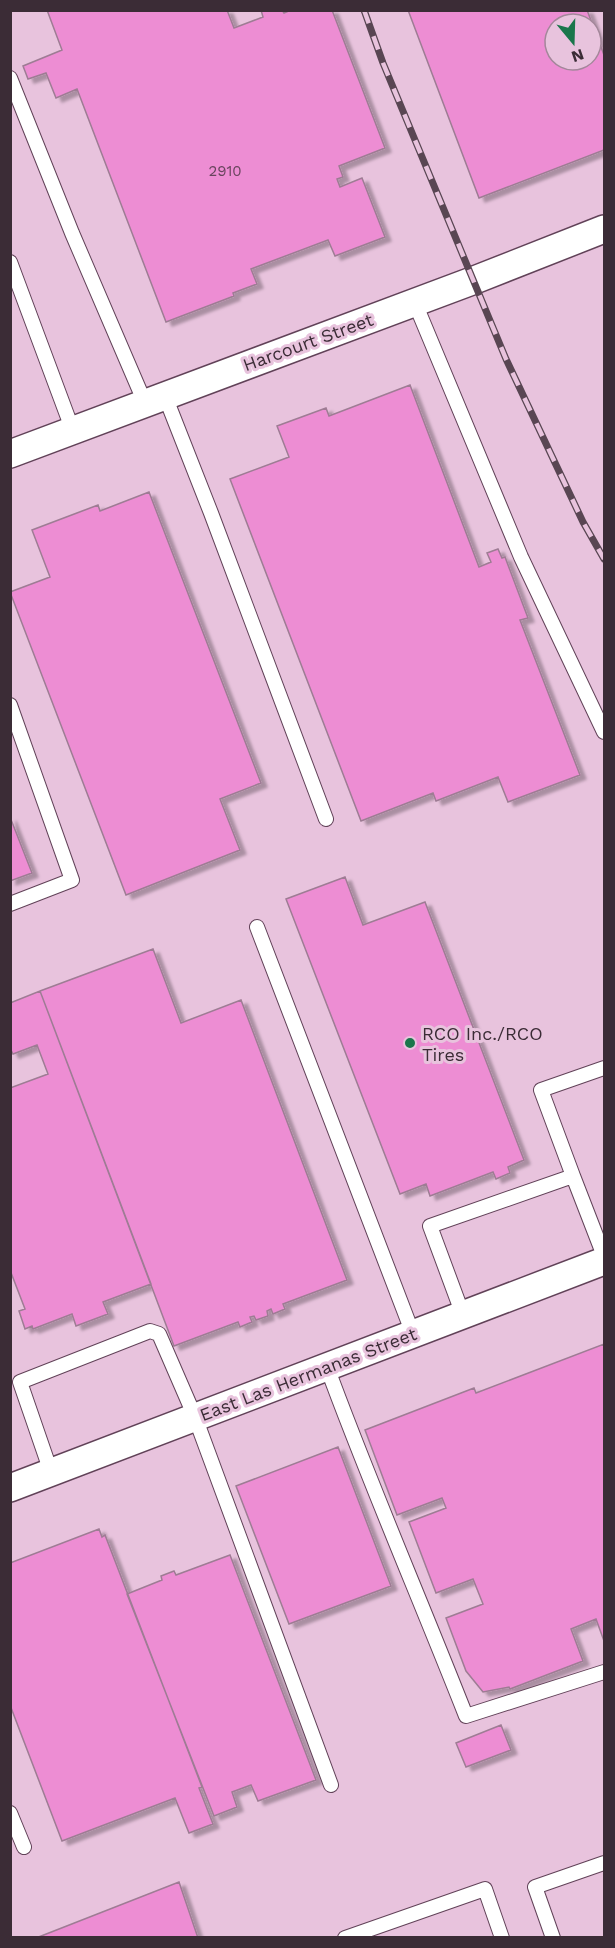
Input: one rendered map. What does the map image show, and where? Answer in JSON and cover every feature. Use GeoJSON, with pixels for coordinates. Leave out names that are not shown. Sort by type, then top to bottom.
{"type":"FeatureCollection","features":[{"type":"Feature","properties":{"kind":"street","name":"Harcourt Street"},"geometry":{"type":"LineString","coordinates":[[10,454],[415,303],[604,229]]}},
{"type":"Feature","properties":{"kind":"street","name":"East Las Hermanas Street"},"geometry":{"type":"LineString","coordinates":[[10,1488],[463,1315],[604,1258]]}},
{"type":"Feature","properties":{"kind":"lane"},"geometry":{"type":"LineString","coordinates":[[10,78],[72,233],[211,513],[326,819]]}},
{"type":"Feature","properties":{"kind":"lane"},"geometry":{"type":"LineString","coordinates":[[10,262],[73,431]]}},
{"type":"Feature","properties":{"kind":"lane"},"geometry":{"type":"LineString","coordinates":[[415,303],[521,557],[604,732]]}},
{"type":"Feature","properties":{"kind":"lane"},"geometry":{"type":"LineString","coordinates":[[10,705],[72,880],[10,904]]}},
{"type":"Feature","properties":{"kind":"lane"},"geometry":{"type":"LineString","coordinates":[[257,927],[413,1334]]}},
{"type":"Feature","properties":{"kind":"lane"},"geometry":{"type":"LineString","coordinates":[[604,1068],[541,1090],[604,1258]]}},
{"type":"Feature","properties":{"kind":"lane"},"geometry":{"type":"LineString","coordinates":[[463,1315],[430,1226],[573,1176]]}},
{"type":"Feature","properties":{"kind":"lane"},"geometry":{"type":"LineString","coordinates":[[51,1472],[15,1384],[150,1331],[159,1334],[195,1417],[331,1785]]}},
{"type":"Feature","properties":{"kind":"lane"},"geometry":{"type":"LineString","coordinates":[[327,1367],[357,1449],[405,1561],[466,1716],[604,1672]]}},
{"type":"Feature","properties":{"kind":"lane"},"geometry":{"type":"LineString","coordinates":[[10,1813],[24,1847]]}},
{"type":"Feature","properties":{"kind":"lane"},"geometry":{"type":"LineString","coordinates":[[553,1938],[535,1887],[604,1863]]}},
{"type":"Feature","properties":{"kind":"lane"},"geometry":{"type":"LineString","coordinates":[[345,1938],[485,1888],[502,1938]]}},
{"type":"Feature","properties":{"kind":"building"},"geometry":{"type":"Polygon","coordinates":[[[47,10],[227,10],[234,28],[263,17],[261,10],[282,10],[284,13],[291,10],[332,10],[385,148],[339,166],[343,177],[337,179],[340,187],[362,178],[385,237],[335,256],[328,240],[251,269],[257,284],[233,293],[234,296],[166,322],[77,89],[56,98],[46,73],[28,79],[23,66],[62,50],[47,10]]]}},
{"type":"Feature","properties":{"kind":"building"},"geometry":{"type":"Polygon","coordinates":[[[408,10],[587,10],[588,12],[543,12],[543,72],[603,72],[603,52],[604,150],[479,198],[408,10]]]}},
{"type":"Feature","properties":{"kind":"building"},"geometry":{"type":"Polygon","coordinates":[[[410,385],[479,567],[491,562],[487,553],[498,549],[502,558],[505,557],[528,618],[520,620],[580,775],[508,802],[498,777],[436,801],[433,793],[361,821],[230,479],[289,457],[277,426],[326,408],[329,416],[410,385]]]}},
{"type":"Feature","properties":{"kind":"building"},"geometry":{"type":"Polygon","coordinates":[[[149,492],[261,783],[220,799],[240,850],[126,895],[10,592],[50,577],[32,530],[98,505],[100,511],[149,492]]]}},
{"type":"Feature","properties":{"kind":"building"},"geometry":{"type":"Polygon","coordinates":[[[10,817],[32,873],[10,881],[10,817]]]}},
{"type":"Feature","properties":{"kind":"building","name":"RCO Inc./RCO Tires"},"geometry":{"type":"Polygon","coordinates":[[[345,877],[363,925],[425,902],[524,1160],[508,1167],[510,1173],[496,1179],[493,1172],[430,1196],[426,1184],[400,1194],[286,899],[345,877]]]}},
{"type":"Feature","properties":{"kind":"building"},"geometry":{"type":"Polygon","coordinates":[[[153,949],[181,1023],[241,1000],[347,1280],[283,1304],[285,1309],[273,1314],[271,1309],[267,1311],[268,1316],[256,1320],[254,1316],[250,1317],[252,1322],[240,1327],[238,1322],[174,1346],[40,991],[153,949]]]}},
{"type":"Feature","properties":{"kind":"building"},"geometry":{"type":"Polygon","coordinates":[[[40,991],[151,1284],[103,1302],[108,1314],[76,1326],[72,1314],[33,1329],[32,1326],[25,1329],[19,1311],[25,1309],[10,1270],[10,1088],[48,1074],[37,1045],[13,1054],[10,1048],[10,1003],[40,991]]]}},
{"type":"Feature","properties":{"kind":"building"},"geometry":{"type":"Polygon","coordinates":[[[604,1344],[604,1641],[596,1619],[571,1629],[583,1661],[510,1689],[509,1687],[483,1692],[466,1671],[446,1618],[483,1604],[473,1579],[436,1593],[409,1522],[446,1508],[442,1498],[397,1515],[365,1430],[474,1388],[476,1393],[604,1344]]]}},
{"type":"Feature","properties":{"kind":"building"},"geometry":{"type":"Polygon","coordinates":[[[338,1447],[391,1586],[289,1624],[236,1486],[338,1447]]]}},
{"type":"Feature","properties":{"kind":"building"},"geometry":{"type":"Polygon","coordinates":[[[99,1529],[102,1537],[105,1535],[202,1787],[199,1788],[213,1824],[189,1833],[175,1798],[62,1841],[10,1705],[10,1563],[99,1529]]]}},
{"type":"Feature","properties":{"kind":"building"},"geometry":{"type":"Polygon","coordinates":[[[230,1555],[316,1780],[258,1801],[251,1785],[232,1792],[237,1807],[214,1816],[127,1594],[162,1580],[161,1576],[174,1571],[176,1575],[230,1555]]]}},
{"type":"Feature","properties":{"kind":"building"},"geometry":{"type":"Polygon","coordinates":[[[501,1725],[511,1750],[466,1767],[456,1743],[501,1725]]]}},
{"type":"Feature","properties":{"kind":"building"},"geometry":{"type":"Polygon","coordinates":[[[179,1882],[198,1938],[36,1938],[179,1882]]]}},
{"type":"Feature","properties":{"kind":"railway"},"geometry":{"type":"LineString","coordinates":[[364,10],[383,63],[506,359],[583,522],[604,559]]}},
{"type":"Feature","properties":{"kind":"place","name":"RCO Inc./RCO Tires"},"geometry":{"type":"Point","coordinates":[410,1043]}}]}
